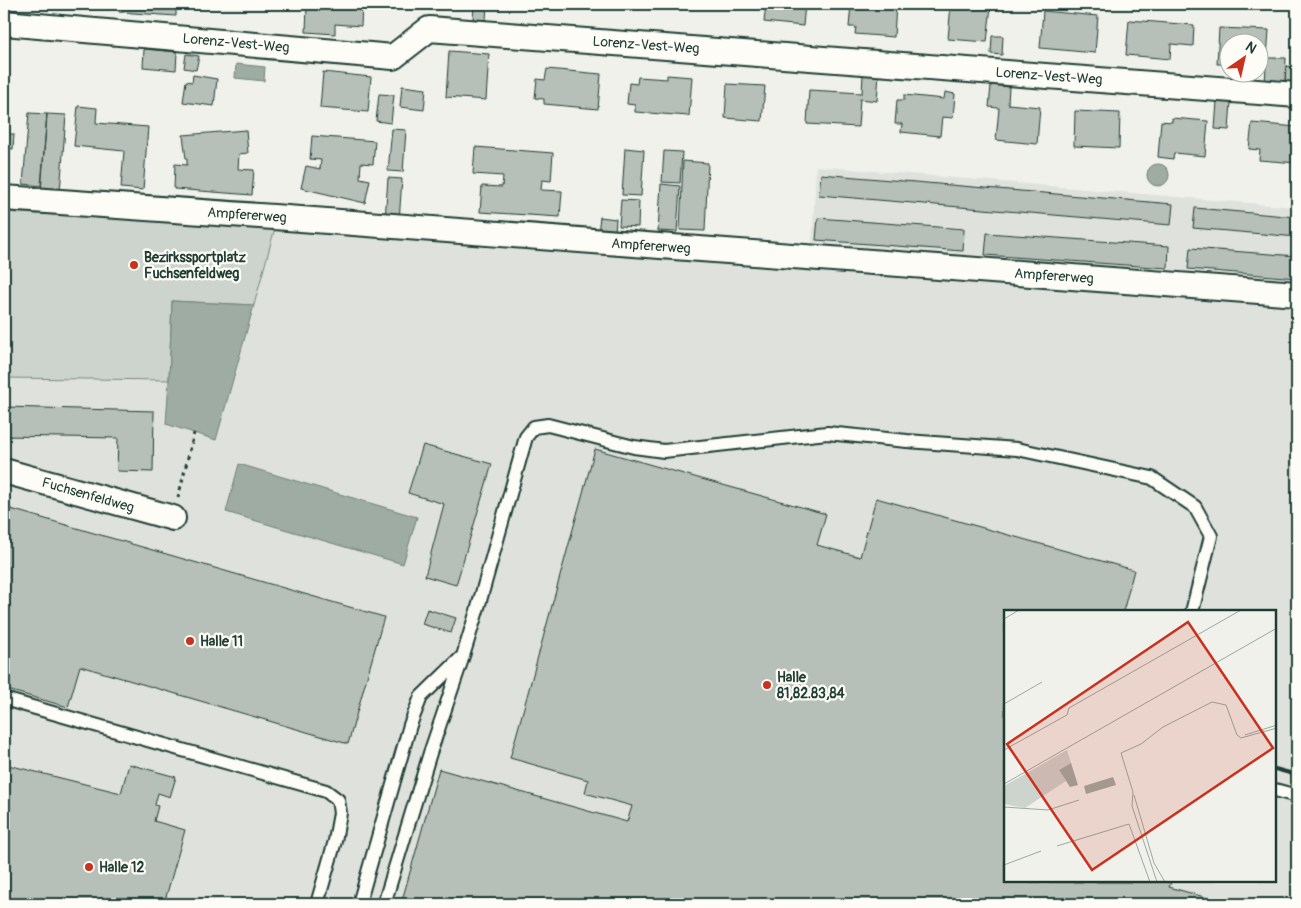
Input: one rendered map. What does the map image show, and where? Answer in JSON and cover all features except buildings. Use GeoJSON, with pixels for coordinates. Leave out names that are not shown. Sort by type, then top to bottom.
{"type":"FeatureCollection","features":[{"type":"Feature","properties":{"kind":"street","name":"Lorenz-Vest-Weg"},"geometry":{"type":"LineString","coordinates":[[4,23],[393,57],[429,29],[1297,95]]}},
{"type":"Feature","properties":{"kind":"street","name":"Ampfererweg"},"geometry":{"type":"LineString","coordinates":[[4,198],[1297,294]]}},
{"type":"Feature","properties":{"kind":"street","name":"Fuchsenfeldweg"},"geometry":{"type":"LineString","coordinates":[[4,471],[172,518]]}},
{"type":"Feature","properties":{"kind":"lane"},"geometry":{"type":"LineString","coordinates":[[384,904],[479,604],[526,437],[534,427],[548,425],[634,447],[664,451],[827,433],[1017,449],[1152,478],[1195,507],[1211,536],[1192,610]]}},
{"type":"Feature","properties":{"kind":"lane"},"geometry":{"type":"LineString","coordinates":[[360,904],[410,725],[421,697],[463,656]]}},
{"type":"Feature","properties":{"kind":"lane"},"geometry":{"type":"LineString","coordinates":[[4,699],[326,791],[338,800],[340,812],[335,841],[317,904]]}},
{"type":"Feature","properties":{"kind":"lane"},"geometry":{"type":"LineString","coordinates":[[1276,790],[1297,796]]}},
{"type":"Feature","properties":{"kind":"path"},"geometry":{"type":"LineString","coordinates":[[172,518],[194,433]]}},
{"type":"Feature","properties":{"kind":"shaded area"},"geometry":{"type":"Polygon","coordinates":[[[236,64],[265,67],[264,81],[235,78],[236,64]]]}},
{"type":"Feature","properties":{"kind":"shaded area"},"geometry":{"type":"Polygon","coordinates":[[[1158,164],[1166,167],[1169,175],[1166,183],[1158,186],[1150,183],[1147,175],[1150,167],[1158,164]]]}},
{"type":"Feature","properties":{"kind":"shaded area"},"geometry":{"type":"Polygon","coordinates":[[[816,166],[1297,207],[1297,284],[812,245],[816,166]]]}},
{"type":"Feature","properties":{"kind":"shaded area","name":"Bezirkssportplatz Fuchsenfeldweg"},"geometry":{"type":"Polygon","coordinates":[[[4,212],[275,228],[254,305],[172,301],[169,380],[4,378],[4,212]]]}},
{"type":"Feature","properties":{"kind":"shaded area"},"geometry":{"type":"Polygon","coordinates":[[[275,228],[1297,304],[1297,904],[4,904],[4,378],[169,380],[167,424],[216,440],[275,228]]]}},
{"type":"Feature","properties":{"kind":"shaded area"},"geometry":{"type":"Polygon","coordinates":[[[172,301],[254,305],[216,440],[166,424],[172,301]]]}},
{"type":"Feature","properties":{"kind":"shaded area"},"geometry":{"type":"Polygon","coordinates":[[[239,464],[417,517],[403,564],[226,512],[239,464]]]}},
{"type":"Feature","properties":{"kind":"railway"},"geometry":{"type":"LineString","coordinates":[[1276,769],[1297,775]]}},
{"type":"Feature","properties":{"kind":"place","name":"Bezirkssportplatz Fuchsenfeldweg"},"geometry":{"type":"Point","coordinates":[134,265]}},
{"type":"Feature","properties":{"kind":"place","name":"Halle 11"},"geometry":{"type":"Point","coordinates":[190,641]}},
{"type":"Feature","properties":{"kind":"place","name":"Halle 81,82.83,84"},"geometry":{"type":"Point","coordinates":[767,685]}},
{"type":"Feature","properties":{"kind":"place","name":"Halle 12"},"geometry":{"type":"Point","coordinates":[89,867]}}]}
